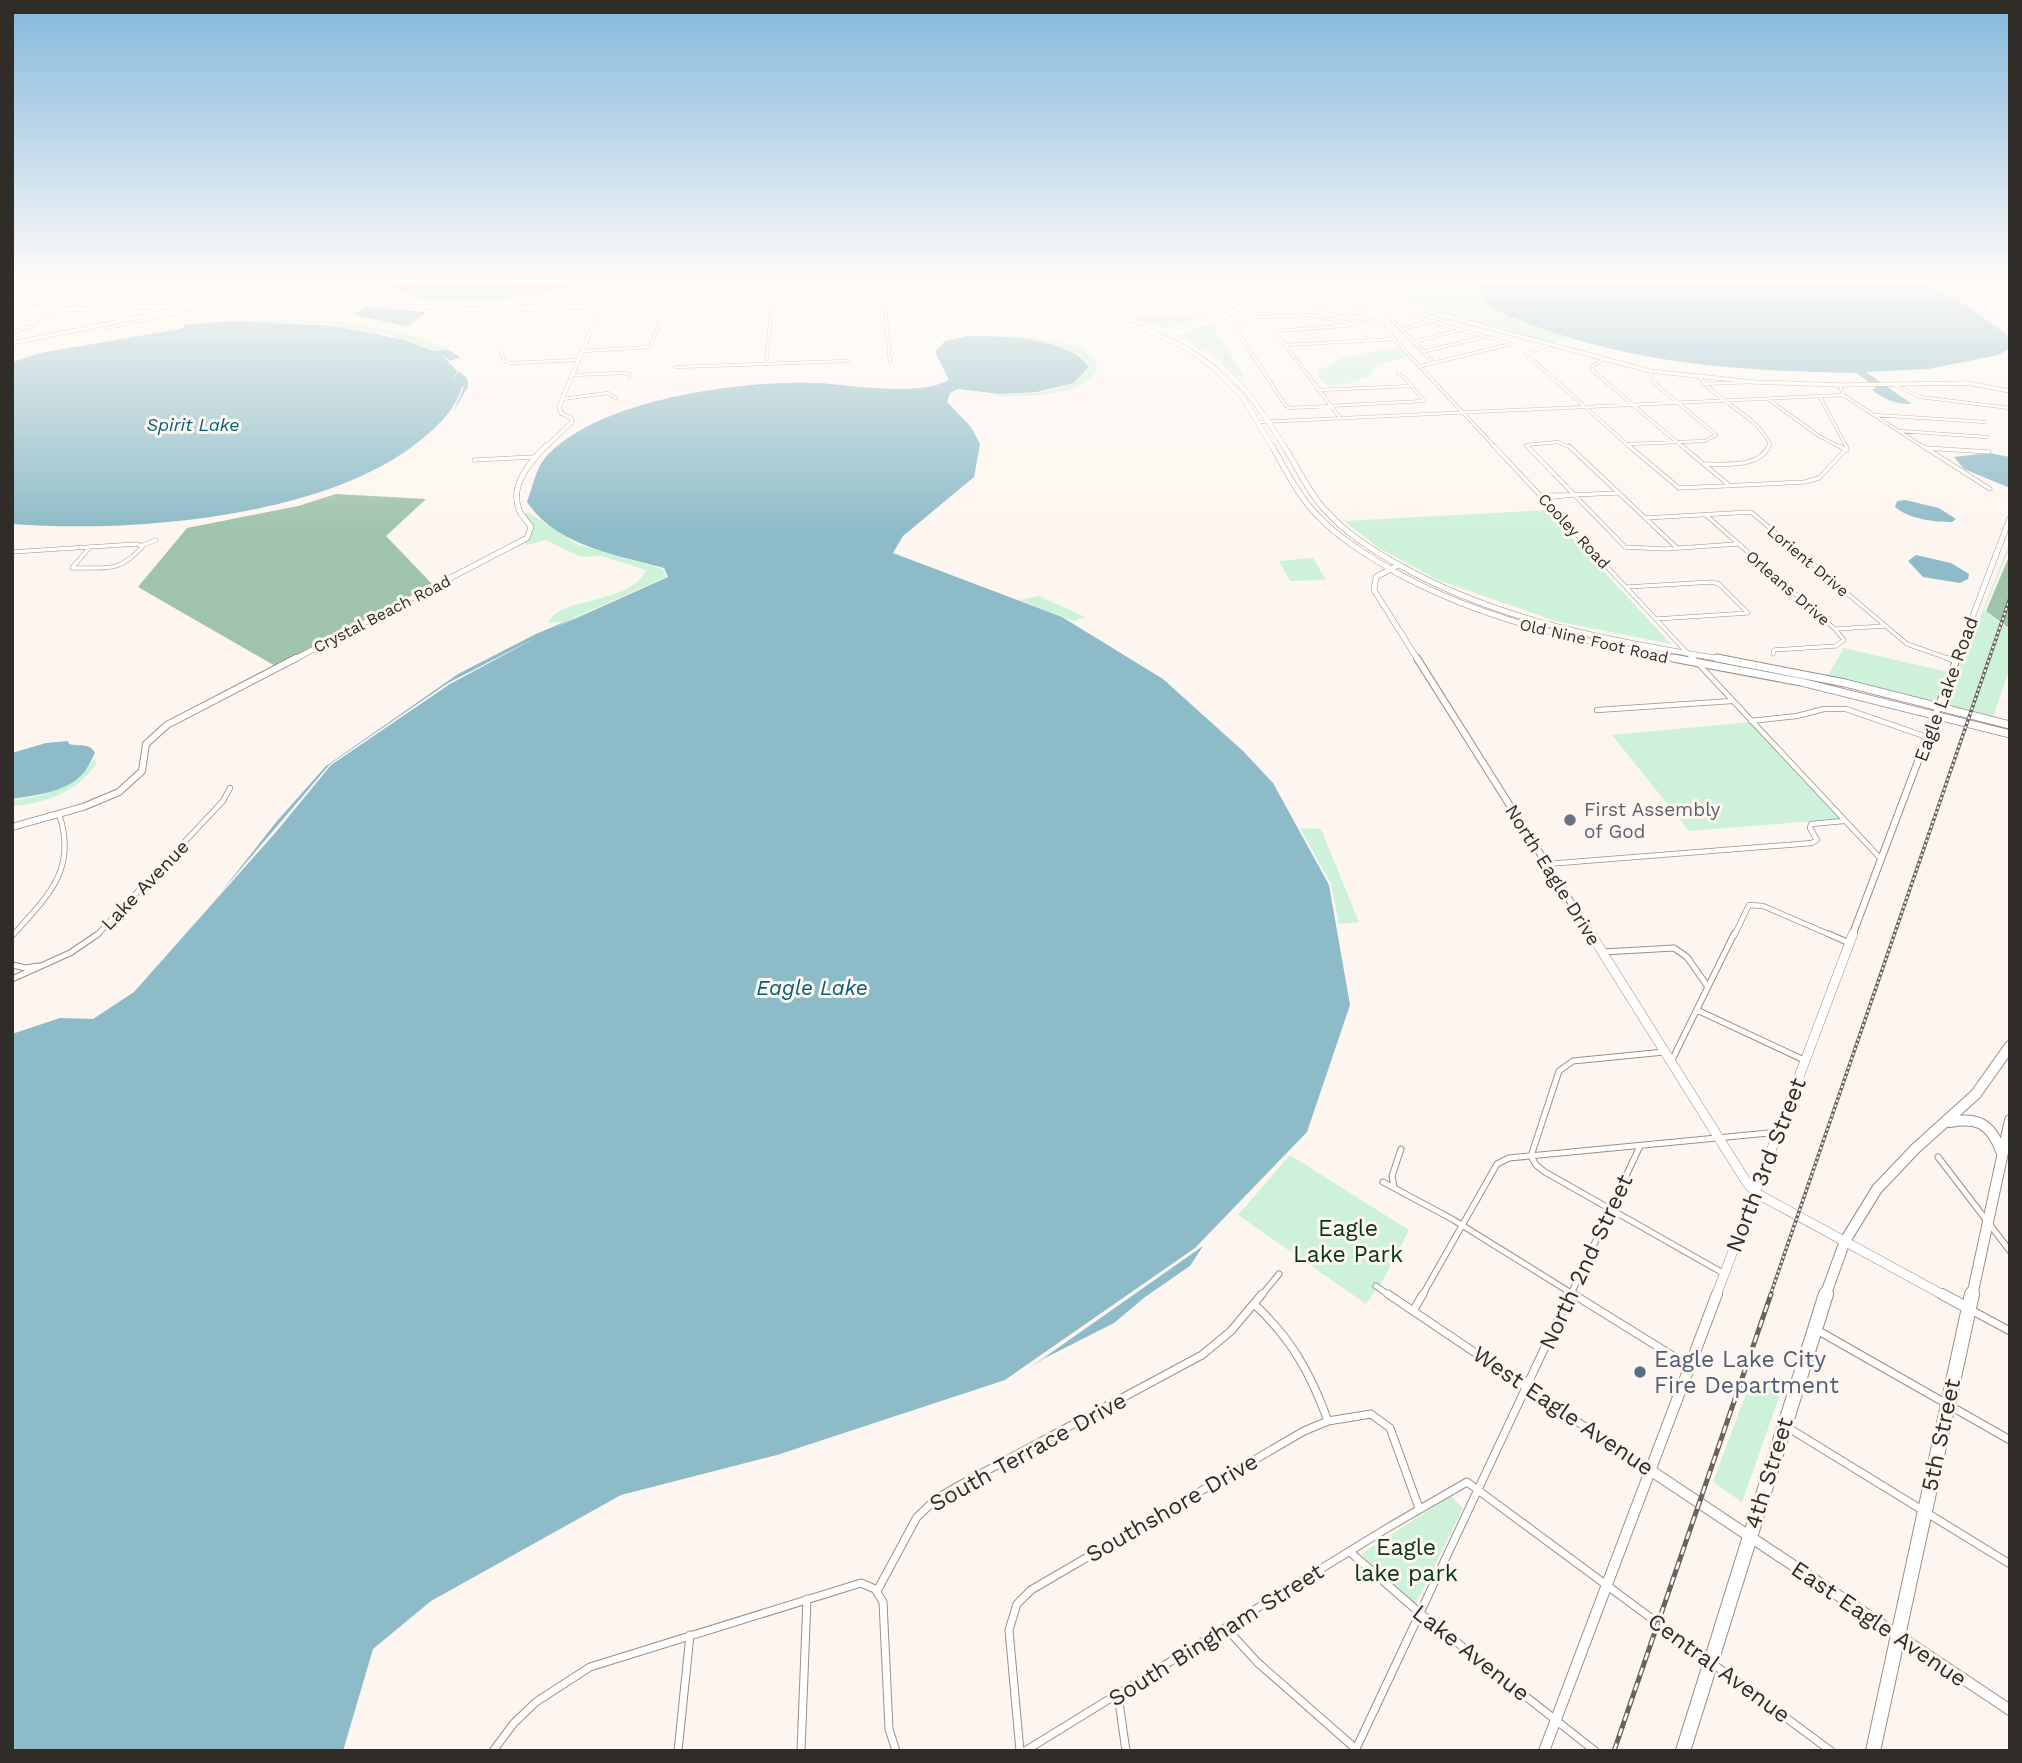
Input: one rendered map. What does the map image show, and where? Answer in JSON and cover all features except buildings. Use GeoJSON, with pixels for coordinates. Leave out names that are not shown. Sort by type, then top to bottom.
{"type":"FeatureCollection","features":[{"type":"Feature","properties":{"kind":"highway","name":"4th Street"},"geometry":{"type":"LineString","coordinates":[[1683,1751],[1814,1328],[1846,1241],[1861,1213],[1884,1181],[1976,1094],[2010,1046]]}},
{"type":"Feature","properties":{"kind":"highway"},"geometry":{"type":"LineString","coordinates":[[1948,1122],[1971,1118],[1980,1121],[1992,1130],[2001,1151]]}},
{"type":"Feature","properties":{"kind":"highway","name":"5th Street"},"geometry":{"type":"LineString","coordinates":[[1873,1751],[2001,1151],[2010,1121]]}},
{"type":"Feature","properties":{"kind":"main road","name":"Old Nine Foot Road"},"geometry":{"type":"LineString","coordinates":[[1212,366],[1242,396],[1310,507],[1348,543],[1389,569],[1447,598],[1517,624],[1585,642],[1801,682],[2010,725]]}},
{"type":"Feature","properties":{"kind":"main road","name":"Old Nine Foot Road"},"geometry":{"type":"LineString","coordinates":[[1224,366],[1250,391],[1322,507],[1352,534],[1398,565],[1454,592],[1521,616],[1584,633],[1811,675],[1938,710],[2010,734]]}},
{"type":"Feature","properties":{"kind":"street"},"geometry":{"type":"LineString","coordinates":[[562,399],[576,366]]}},
{"type":"Feature","properties":{"kind":"street"},"geometry":{"type":"LineString","coordinates":[[676,367],[698,366]]}},
{"type":"Feature","properties":{"kind":"street"},"geometry":{"type":"LineString","coordinates":[[1260,366],[1285,405],[1296,409],[1424,401],[1398,374]]}},
{"type":"Feature","properties":{"kind":"street"},"geometry":{"type":"LineString","coordinates":[[1300,366],[1335,419]]}},
{"type":"Feature","properties":{"kind":"street"},"geometry":{"type":"LineString","coordinates":[[1539,366],[1677,487],[1815,480],[1847,450]]}},
{"type":"Feature","properties":{"kind":"street"},"geometry":{"type":"LineString","coordinates":[[1592,366],[1592,371],[1731,486]]}},
{"type":"Feature","properties":{"kind":"street"},"geometry":{"type":"LineString","coordinates":[[1629,366],[1650,371],[1754,382],[1840,385],[1967,383],[2010,391]]}},
{"type":"Feature","properties":{"kind":"street","name":"Cooley Road"},"geometry":{"type":"LineString","coordinates":[[1420,367],[1881,859]]}},
{"type":"Feature","properties":{"kind":"street"},"geometry":{"type":"LineString","coordinates":[[1627,444],[1707,440],[1716,435],[1652,381],[1650,371]]}},
{"type":"Feature","properties":{"kind":"street"},"geometry":{"type":"LineString","coordinates":[[573,375],[622,373],[629,374],[629,377]]}},
{"type":"Feature","properties":{"kind":"street"},"geometry":{"type":"LineString","coordinates":[[1699,376],[1703,384],[1764,432],[1770,441],[1769,448],[1762,456],[1745,462],[1704,464]]}},
{"type":"Feature","properties":{"kind":"street"},"geometry":{"type":"LineString","coordinates":[[1703,384],[1754,382]]}},
{"type":"Feature","properties":{"kind":"street"},"geometry":{"type":"LineString","coordinates":[[1890,384],[1917,396],[2010,408]]}},
{"type":"Feature","properties":{"kind":"street"},"geometry":{"type":"LineString","coordinates":[[1840,385],[1843,395]]}},
{"type":"Feature","properties":{"kind":"street"},"geometry":{"type":"LineString","coordinates":[[1317,390],[1412,386]]}},
{"type":"Feature","properties":{"kind":"street"},"geometry":{"type":"LineString","coordinates":[[562,399],[608,393],[616,398]]}},
{"type":"Feature","properties":{"kind":"street"},"geometry":{"type":"LineString","coordinates":[[1257,422],[1843,395],[1990,489]]}},
{"type":"Feature","properties":{"kind":"street"},"geometry":{"type":"LineString","coordinates":[[1820,397],[1847,450]]}},
{"type":"Feature","properties":{"kind":"street","name":"Crystal Beach Road"},"geometry":{"type":"LineString","coordinates":[[12,827],[59,814],[110,795],[131,783],[144,768],[146,744],[167,725],[523,541],[531,533],[531,527],[519,512],[517,493],[525,472],[535,457],[547,442],[573,421],[559,410],[562,399]]}},
{"type":"Feature","properties":{"kind":"street"},"geometry":{"type":"LineString","coordinates":[[1767,399],[1847,450]]}},
{"type":"Feature","properties":{"kind":"street"},"geometry":{"type":"LineString","coordinates":[[1329,407],[1340,418]]}},
{"type":"Feature","properties":{"kind":"street"},"geometry":{"type":"LineString","coordinates":[[1874,415],[1985,422]]}},
{"type":"Feature","properties":{"kind":"street"},"geometry":{"type":"LineString","coordinates":[[1899,431],[1987,437]]}},
{"type":"Feature","properties":{"kind":"street"},"geometry":{"type":"LineString","coordinates":[[1830,441],[1844,440]]}},
{"type":"Feature","properties":{"kind":"street"},"geometry":{"type":"LineString","coordinates":[[1676,547],[1565,443],[1526,445],[1623,546],[1635,549],[1676,547],[1737,544]]}},
{"type":"Feature","properties":{"kind":"street"},"geometry":{"type":"LineString","coordinates":[[1925,448],[1989,452]]}},
{"type":"Feature","properties":{"kind":"street"},"geometry":{"type":"LineString","coordinates":[[474,460],[535,457]]}},
{"type":"Feature","properties":{"kind":"street"},"geometry":{"type":"LineString","coordinates":[[1542,496],[1618,493]]}},
{"type":"Feature","properties":{"kind":"street","name":"Lorient Drive"},"geometry":{"type":"LineString","coordinates":[[1645,518],[1751,512],[1907,644],[1956,660]]}},
{"type":"Feature","properties":{"kind":"street","name":"Orleans Drive"},"geometry":{"type":"LineString","coordinates":[[1706,515],[1835,629],[1844,640],[1842,644],[1774,650],[1773,653]]}},
{"type":"Feature","properties":{"kind":"street","name":"Eagle Lake Road"},"geometry":{"type":"LineString","coordinates":[[1881,859],[2010,518]]}},
{"type":"Feature","properties":{"kind":"street"},"geometry":{"type":"LineString","coordinates":[[12,552],[143,545],[156,540]]}},
{"type":"Feature","properties":{"kind":"street"},"geometry":{"type":"LineString","coordinates":[[89,548],[72,568],[123,566],[143,545]]}},
{"type":"Feature","properties":{"kind":"street"},"geometry":{"type":"LineString","coordinates":[[1389,569],[1398,565]]}},
{"type":"Feature","properties":{"kind":"street","name":"North Eagle Drive"},"geometry":{"type":"LineString","coordinates":[[1389,569],[1374,579],[1374,590],[1718,1138],[1756,1193]]}},
{"type":"Feature","properties":{"kind":"street"},"geometry":{"type":"LineString","coordinates":[[1626,587],[1712,582],[1719,584],[1748,613],[1656,620]]}},
{"type":"Feature","properties":{"kind":"street"},"geometry":{"type":"LineString","coordinates":[[1835,629],[1885,626]]}},
{"type":"Feature","properties":{"kind":"street"},"geometry":{"type":"LineString","coordinates":[[1597,710],[1732,701]]}},
{"type":"Feature","properties":{"kind":"street"},"geometry":{"type":"LineString","coordinates":[[1751,721],[1841,709],[1928,737]]}},
{"type":"Feature","properties":{"kind":"street","name":"Lake Avenue"},"geometry":{"type":"LineString","coordinates":[[12,979],[81,947],[116,918],[223,801],[230,788]]}},
{"type":"Feature","properties":{"kind":"street"},"geometry":{"type":"LineString","coordinates":[[12,936],[48,895],[64,864],[68,842],[66,827],[59,814]]}},
{"type":"Feature","properties":{"kind":"street"},"geometry":{"type":"LineString","coordinates":[[1546,864],[1812,843],[1817,840],[1810,828],[1811,824],[1845,821]]}},
{"type":"Feature","properties":{"kind":"street","name":"North 3rd Street"},"geometry":{"type":"LineString","coordinates":[[1544,1751],[1881,859]]}},
{"type":"Feature","properties":{"kind":"street"},"geometry":{"type":"LineString","coordinates":[[1671,1062],[1749,905],[1763,906],[1850,943]]}},
{"type":"Feature","properties":{"kind":"street"},"geometry":{"type":"LineString","coordinates":[[1602,953],[1674,948],[1687,957],[1708,987]]}},
{"type":"Feature","properties":{"kind":"street"},"geometry":{"type":"LineString","coordinates":[[12,965],[26,968],[46,965]]}},
{"type":"Feature","properties":{"kind":"street"},"geometry":{"type":"LineString","coordinates":[[1697,1010],[1805,1061]]}},
{"type":"Feature","properties":{"kind":"street"},"geometry":{"type":"LineString","coordinates":[[1665,1052],[1573,1061],[1564,1065],[1559,1071],[1531,1156],[1535,1165],[1545,1172],[1725,1275]]}},
{"type":"Feature","properties":{"kind":"street"},"geometry":{"type":"LineString","coordinates":[[1413,1311],[1497,1164],[1509,1158],[1779,1132]]}},
{"type":"Feature","properties":{"kind":"street","name":"North 2nd Street"},"geometry":{"type":"LineString","coordinates":[[1356,1750],[1640,1146]]}},
{"type":"Feature","properties":{"kind":"street"},"geometry":{"type":"LineString","coordinates":[[1394,1187],[1392,1176],[1401,1149]]}},
{"type":"Feature","properties":{"kind":"street"},"geometry":{"type":"LineString","coordinates":[[1938,1157],[2010,1251]]}},
{"type":"Feature","properties":{"kind":"street"},"geometry":{"type":"LineString","coordinates":[[1383,1182],[1463,1226],[1690,1366]]}},
{"type":"Feature","properties":{"kind":"street"},"geometry":{"type":"LineString","coordinates":[[1756,1193],[2010,1331]]}},
{"type":"Feature","properties":{"kind":"street","name":"South Terrace Drive"},"geometry":{"type":"LineString","coordinates":[[877,1591],[891,1572],[907,1531],[927,1506],[960,1485],[1202,1355],[1231,1331],[1279,1274]]}},
{"type":"Feature","properties":{"kind":"street","name":"West Eagle Avenue"},"geometry":{"type":"LineString","coordinates":[[1376,1286],[1749,1537]]}},
{"type":"Feature","properties":{"kind":"street"},"geometry":{"type":"LineString","coordinates":[[1254,1304],[1279,1326],[1305,1362],[1328,1420]]}},
{"type":"Feature","properties":{"kind":"street"},"geometry":{"type":"LineString","coordinates":[[1814,1328],[2010,1440]]}},
{"type":"Feature","properties":{"kind":"street","name":"Southshore Drive"},"geometry":{"type":"LineString","coordinates":[[1022,1751],[1009,1630],[1012,1615],[1025,1594],[1304,1431],[1328,1420],[1371,1414],[1384,1422],[1390,1428],[1419,1508]]}},
{"type":"Feature","properties":{"kind":"street"},"geometry":{"type":"LineString","coordinates":[[1784,1425],[2010,1564]]}},
{"type":"Feature","properties":{"kind":"street","name":"South Bingham Street"},"geometry":{"type":"LineString","coordinates":[[1022,1751],[1118,1695],[1419,1508],[1467,1482],[1477,1490]]}},
{"type":"Feature","properties":{"kind":"street","name":"Central Avenue"},"geometry":{"type":"LineString","coordinates":[[1477,1490],[1831,1751]]}},
{"type":"Feature","properties":{"kind":"street","name":"East Eagle Avenue"},"geometry":{"type":"LineString","coordinates":[[1749,1537],[2010,1710]]}},
{"type":"Feature","properties":{"kind":"street","name":"Lake Avenue"},"geometry":{"type":"LineString","coordinates":[[1350,1552],[1421,1614],[1595,1751]]}},
{"type":"Feature","properties":{"kind":"street"},"geometry":{"type":"LineString","coordinates":[[493,1751],[519,1715],[541,1695],[590,1667],[807,1599],[867,1583],[877,1591],[883,1602],[889,1729],[896,1751]]}},
{"type":"Feature","properties":{"kind":"street"},"geometry":{"type":"LineString","coordinates":[[801,1751],[807,1599]]}},
{"type":"Feature","properties":{"kind":"street"},"geometry":{"type":"LineString","coordinates":[[1226,1628],[1257,1662],[1356,1750]]}},
{"type":"Feature","properties":{"kind":"street"},"geometry":{"type":"LineString","coordinates":[[678,1751],[690,1635]]}},
{"type":"Feature","properties":{"kind":"street"},"geometry":{"type":"LineString","coordinates":[[1118,1695],[1126,1751]]}},
{"type":"Feature","properties":{"kind":"green space"},"geometry":{"type":"Polygon","coordinates":[[[1227,366],[1238,366],[1243,375],[1242,379],[1227,366]]]}},
{"type":"Feature","properties":{"kind":"green space"},"geometry":{"type":"Polygon","coordinates":[[[1327,366],[1376,366],[1371,376],[1332,386],[1325,384],[1318,371],[1327,366]]]}},
{"type":"Feature","properties":{"kind":"green space"},"geometry":{"type":"Polygon","coordinates":[[[1090,367],[1098,368],[1091,378],[1069,390],[1041,395],[1002,397],[994,394],[1038,393],[1055,389],[1075,383],[1090,367]]]}},
{"type":"Feature","properties":{"kind":"green space"},"geometry":{"type":"Polygon","coordinates":[[[336,494],[426,499],[386,536],[434,586],[277,667],[138,587],[187,528],[298,506],[336,494]]]}},
{"type":"Feature","properties":{"kind":"green space"},"geometry":{"type":"Polygon","coordinates":[[[1547,510],[1671,644],[1555,621],[1438,580],[1379,548],[1344,521],[1547,510]]]}},
{"type":"Feature","properties":{"kind":"green space"},"geometry":{"type":"Polygon","coordinates":[[[528,512],[576,544],[663,569],[666,577],[576,617],[548,623],[555,614],[566,608],[625,590],[646,570],[601,556],[581,557],[546,540],[527,545],[523,542],[534,529],[533,524],[523,514],[528,512]]]}},
{"type":"Feature","properties":{"kind":"green space"},"geometry":{"type":"Polygon","coordinates":[[[2010,542],[2010,548],[1984,610],[2010,630],[2010,668],[1993,717],[1944,704],[1966,643],[1972,637],[2010,542]]]}},
{"type":"Feature","properties":{"kind":"green space"},"geometry":{"type":"Polygon","coordinates":[[[2010,554],[2010,629],[1986,611],[2010,554]]]}},
{"type":"Feature","properties":{"kind":"green space"},"geometry":{"type":"Polygon","coordinates":[[[1313,558],[1326,580],[1290,581],[1279,561],[1313,558]]]}},
{"type":"Feature","properties":{"kind":"green space"},"geometry":{"type":"Polygon","coordinates":[[[1039,596],[1085,617],[1073,621],[1020,600],[1039,596]]]}},
{"type":"Feature","properties":{"kind":"green space"},"geometry":{"type":"Polygon","coordinates":[[[1844,648],[1948,672],[1950,669],[1937,702],[1827,676],[1844,648]]]}},
{"type":"Feature","properties":{"kind":"green space"},"geometry":{"type":"Polygon","coordinates":[[[1750,722],[1840,819],[1689,831],[1612,735],[1750,722]]]}},
{"type":"Feature","properties":{"kind":"green space"},"geometry":{"type":"Polygon","coordinates":[[[95,758],[96,764],[89,774],[70,789],[36,803],[12,806],[12,801],[49,793],[68,784],[95,758]]]}},
{"type":"Feature","properties":{"kind":"green space"},"geometry":{"type":"Polygon","coordinates":[[[1300,828],[1321,829],[1359,922],[1339,924],[1331,884],[1300,828]]]}},
{"type":"Feature","properties":{"kind":"green space","name":"Eagle Lake Park"},"geometry":{"type":"Polygon","coordinates":[[[1290,1155],[1409,1230],[1383,1280],[1366,1304],[1238,1215],[1290,1155]]]}},
{"type":"Feature","properties":{"kind":"green space"},"geometry":{"type":"Polygon","coordinates":[[[1752,1377],[1780,1395],[1742,1502],[1713,1482],[1752,1377]]]}},
{"type":"Feature","properties":{"kind":"green space","name":"Eagle lake park"},"geometry":{"type":"Polygon","coordinates":[[[1451,1496],[1463,1508],[1414,1608],[1361,1554],[1451,1496]]]}},
{"type":"Feature","properties":{"kind":"water","name":"Spirit Lake"},"geometry":{"type":"Polygon","coordinates":[[[12,366],[453,366],[457,371],[453,382],[458,371],[467,378],[468,387],[454,410],[464,387],[444,418],[417,443],[377,468],[330,489],[278,504],[167,522],[112,526],[12,524],[12,366]]]}},
{"type":"Feature","properties":{"kind":"water","name":"Eagle Lake"},"geometry":{"type":"Polygon","coordinates":[[[942,366],[1089,367],[1074,383],[1037,392],[1000,394],[958,389],[950,393],[947,402],[971,427],[980,444],[974,477],[903,536],[893,553],[1062,617],[1163,679],[1243,751],[1273,783],[1329,885],[1350,1005],[1307,1132],[1195,1248],[1005,1380],[777,1455],[621,1495],[431,1601],[373,1649],[343,1751],[12,1751],[12,1034],[60,1018],[93,1019],[134,992],[276,832],[331,765],[450,684],[552,629],[668,577],[664,568],[608,553],[571,539],[539,517],[527,502],[542,462],[569,438],[599,421],[634,408],[672,397],[712,390],[786,383],[903,389],[936,385],[949,380],[942,366]]]}},
{"type":"Feature","properties":{"kind":"water"},"geometry":{"type":"Polygon","coordinates":[[[1719,366],[1942,366],[1866,372],[1912,404],[1891,401],[1872,390],[1877,387],[1856,373],[1719,366]]]}},
{"type":"Feature","properties":{"kind":"water"},"geometry":{"type":"Polygon","coordinates":[[[1989,453],[2010,457],[2010,488],[1964,469],[1954,457],[1989,453]]]}},
{"type":"Feature","properties":{"kind":"water"},"geometry":{"type":"Polygon","coordinates":[[[1905,500],[1939,508],[1956,519],[1952,522],[1937,521],[1907,514],[1895,507],[1897,501],[1905,500]]]}},
{"type":"Feature","properties":{"kind":"water"},"geometry":{"type":"Polygon","coordinates":[[[1916,555],[1951,563],[1969,574],[1968,579],[1960,583],[1923,577],[1908,561],[1916,555]]]}},
{"type":"Feature","properties":{"kind":"water"},"geometry":{"type":"Polygon","coordinates":[[[576,617],[448,683],[330,764],[221,892],[277,821],[326,766],[458,674],[576,617]]]}},
{"type":"Feature","properties":{"kind":"water"},"geometry":{"type":"Polygon","coordinates":[[[68,741],[69,744],[90,747],[95,753],[80,776],[53,791],[12,799],[12,753],[46,743],[68,741]]]}},
{"type":"Feature","properties":{"kind":"water"},"geometry":{"type":"Polygon","coordinates":[[[1203,1246],[1190,1266],[1145,1297],[1114,1323],[1025,1371],[1203,1246]]]}},
{"type":"Feature","properties":{"kind":"railway"},"geometry":{"type":"LineString","coordinates":[[1770,1296],[2010,598]]}},
{"type":"Feature","properties":{"kind":"railway"},"geometry":{"type":"LineString","coordinates":[[1614,1751],[1771,1294]]}},
{"type":"Feature","properties":{"kind":"place","name":"First Assembly of God"},"geometry":{"type":"Point","coordinates":[1570,820]}},
{"type":"Feature","properties":{"kind":"place","name":"Eagle Lake City Fire Department"},"geometry":{"type":"Point","coordinates":[1640,1372]}}]}
